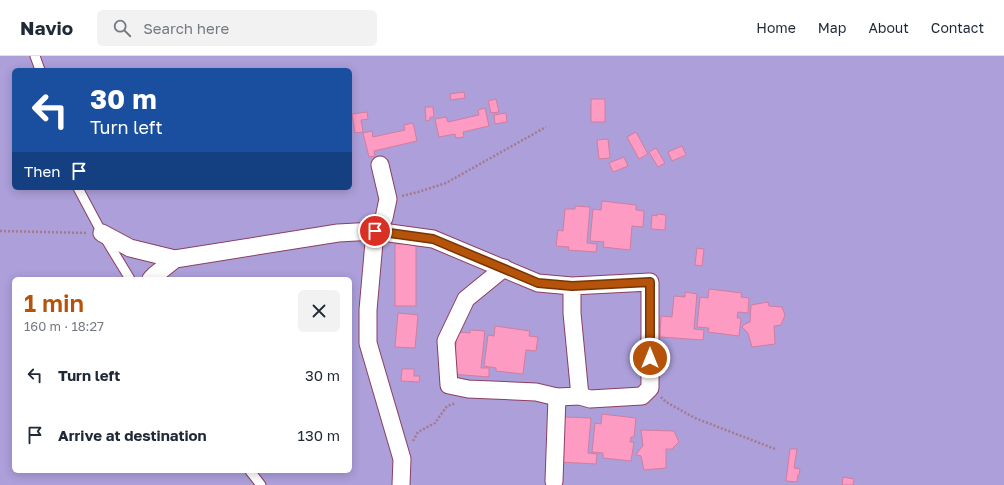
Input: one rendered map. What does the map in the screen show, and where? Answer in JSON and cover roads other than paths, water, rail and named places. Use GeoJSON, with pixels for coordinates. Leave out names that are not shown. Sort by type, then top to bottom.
{"type":"FeatureCollection","features":[{"type":"Feature","properties":{"kind":"street"},"geometry":{"type":"LineString","coordinates":[[380,165],[388,199],[384,218],[375,231],[368,310],[368,343],[402,459],[401,485]]}},
{"type":"Feature","properties":{"kind":"street"},"geometry":{"type":"LineString","coordinates":[[102,233],[130,248],[175,259],[338,233],[375,231],[433,239],[504,268],[538,283],[572,286],[650,282],[650,388],[642,396],[590,399],[580,396],[557,396],[536,392],[468,389],[449,385],[446,341],[466,298],[504,268]]}},
{"type":"Feature","properties":{"kind":"street"},"geometry":{"type":"LineString","coordinates":[[153,277],[175,259]]}},
{"type":"Feature","properties":{"kind":"street"},"geometry":{"type":"LineString","coordinates":[[572,286],[572,313],[580,396]]}},
{"type":"Feature","properties":{"kind":"street"},"geometry":{"type":"LineString","coordinates":[[554,482],[557,396]]}},
{"type":"Feature","properties":{"kind":"lane"},"geometry":{"type":"LineString","coordinates":[[35,56],[39,68]]}},
{"type":"Feature","properties":{"kind":"lane"},"geometry":{"type":"LineString","coordinates":[[79,190],[102,233],[129,277]]}},
{"type":"Feature","properties":{"kind":"lane"},"geometry":{"type":"LineString","coordinates":[[252,473],[261,485]]}}]}
